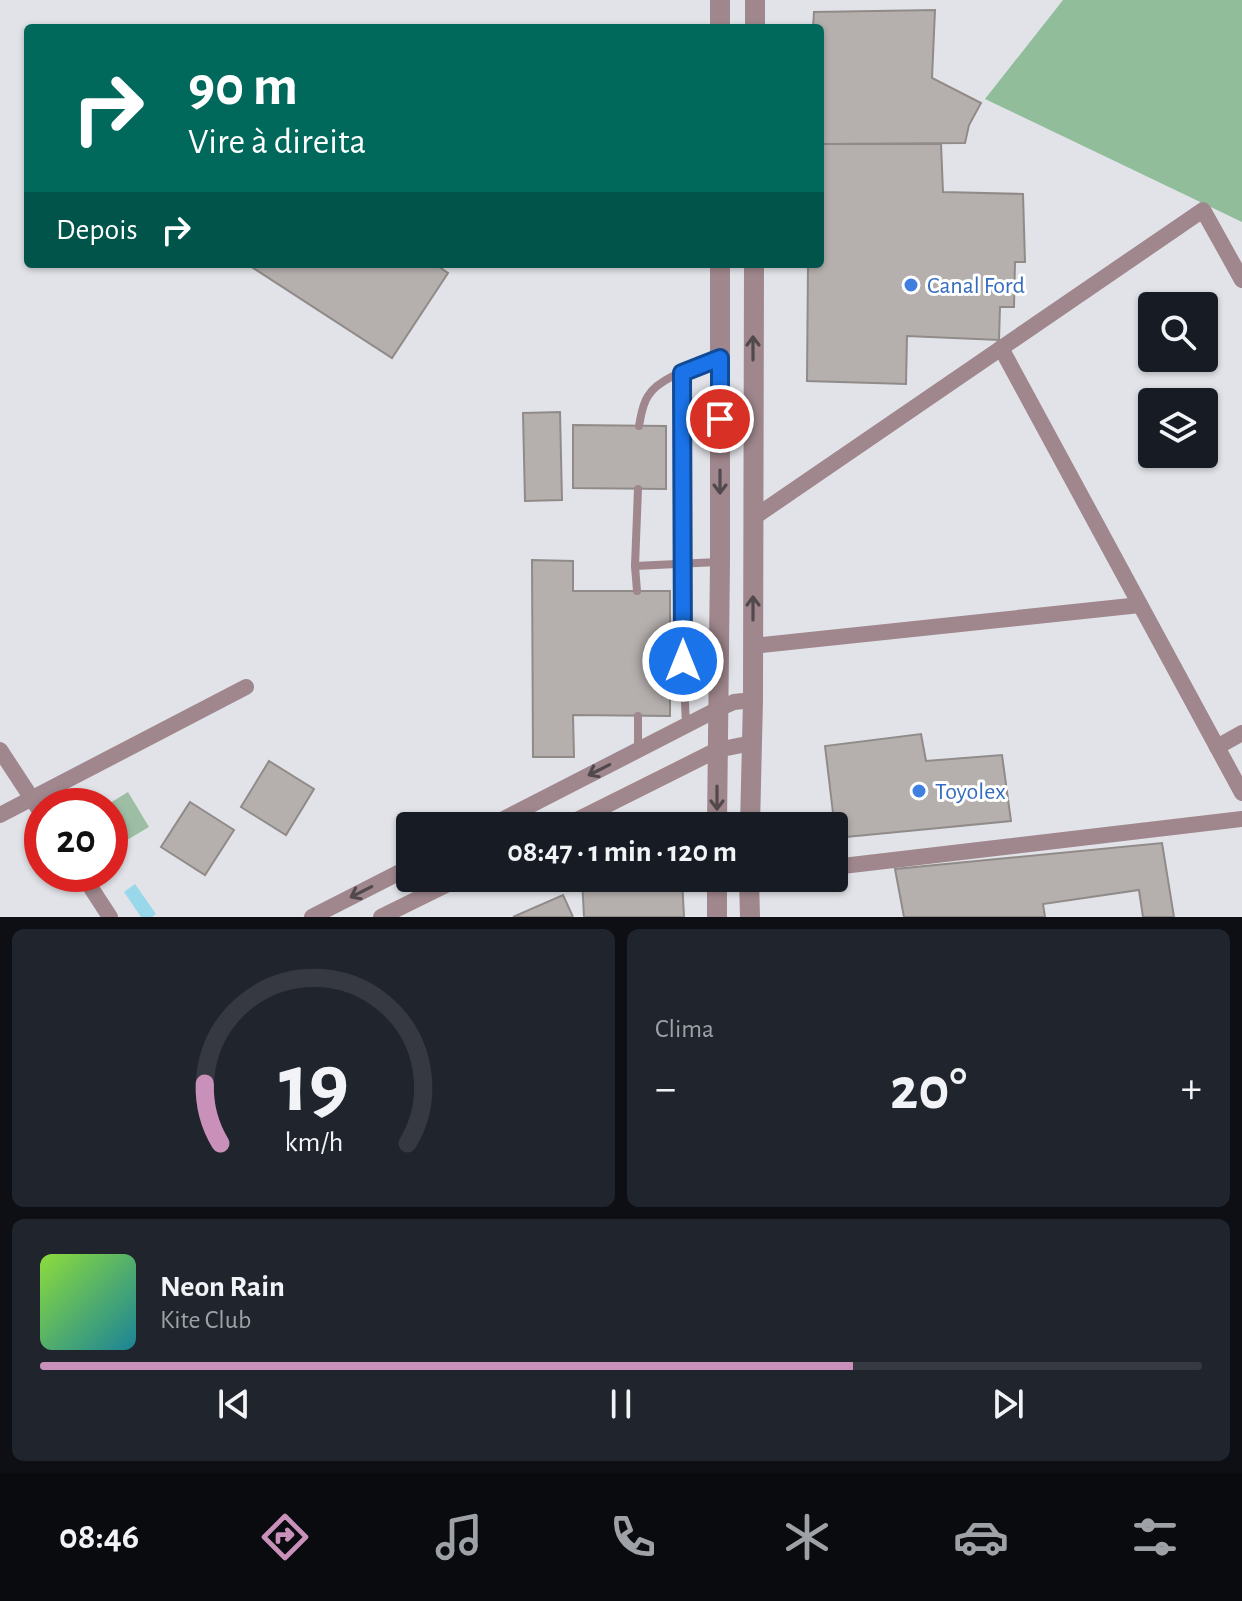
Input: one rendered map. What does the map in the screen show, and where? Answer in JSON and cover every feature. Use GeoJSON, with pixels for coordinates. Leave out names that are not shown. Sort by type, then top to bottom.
{"type":"FeatureCollection","features":[{"type":"Feature","properties":{"kind":"street"},"geometry":{"type":"LineString","coordinates":[[720,0],[720,24]]}},
{"type":"Feature","properties":{"kind":"street"},"geometry":{"type":"LineString","coordinates":[[755,0],[755,24]]}},
{"type":"Feature","properties":{"kind":"street"},"geometry":{"type":"LineString","coordinates":[[753,518],[1203,210],[1242,280]]}},
{"type":"Feature","properties":{"kind":"street"},"geometry":{"type":"LineString","coordinates":[[717,812],[720,268]]}},
{"type":"Feature","properties":{"kind":"street"},"geometry":{"type":"LineString","coordinates":[[750,812],[754,268]]}},
{"type":"Feature","properties":{"kind":"street"},"geometry":{"type":"LineString","coordinates":[[1001,348],[1242,793]]}},
{"type":"Feature","properties":{"kind":"street"},"geometry":{"type":"LineString","coordinates":[[753,646],[1140,605]]}},
{"type":"Feature","properties":{"kind":"street"},"geometry":{"type":"LineString","coordinates":[[53,788],[246,687]]}},
{"type":"Feature","properties":{"kind":"street"},"geometry":{"type":"LineString","coordinates":[[519,812],[718,709],[734,702],[753,700]]}},
{"type":"Feature","properties":{"kind":"street"},"geometry":{"type":"LineString","coordinates":[[1217,747],[1242,733]]}},
{"type":"Feature","properties":{"kind":"street"},"geometry":{"type":"LineString","coordinates":[[593,812],[717,750],[752,743]]}},
{"type":"Feature","properties":{"kind":"street"},"geometry":{"type":"LineString","coordinates":[[0,750],[25,788]]}},
{"type":"Feature","properties":{"kind":"street"},"geometry":{"type":"LineString","coordinates":[[0,815],[24,803]]}},
{"type":"Feature","properties":{"kind":"street"},"geometry":{"type":"LineString","coordinates":[[848,865],[1242,819]]}},
{"type":"Feature","properties":{"kind":"street"},"geometry":{"type":"LineString","coordinates":[[312,917],[396,874]]}},
{"type":"Feature","properties":{"kind":"street"},"geometry":{"type":"LineString","coordinates":[[94,892],[110,917]]}},
{"type":"Feature","properties":{"kind":"street"},"geometry":{"type":"LineString","coordinates":[[381,917],[432,892]]}},
{"type":"Feature","properties":{"kind":"street"},"geometry":{"type":"LineString","coordinates":[[717,892],[717,917]]}},
{"type":"Feature","properties":{"kind":"street"},"geometry":{"type":"LineString","coordinates":[[749,892],[750,917]]}},
{"type":"Feature","properties":{"kind":"lane"},"geometry":{"type":"LineString","coordinates":[[639,426],[649,393],[664,380],[720,358]]}},
{"type":"Feature","properties":{"kind":"lane"},"geometry":{"type":"LineString","coordinates":[[682,373],[686,726]]}},
{"type":"Feature","properties":{"kind":"lane"},"geometry":{"type":"LineString","coordinates":[[637,591],[638,489]]}},
{"type":"Feature","properties":{"kind":"lane"},"geometry":{"type":"LineString","coordinates":[[635,566],[720,561]]}},
{"type":"Feature","properties":{"kind":"lane"},"geometry":{"type":"LineString","coordinates":[[683,661],[719,658]]}},
{"type":"Feature","properties":{"kind":"lane"},"geometry":{"type":"LineString","coordinates":[[638,716],[638,750]]}},
{"type":"Feature","properties":{"kind":"green space"},"geometry":{"type":"Polygon","coordinates":[[[1063,0],[1242,0],[1242,222],[985,99],[1063,0]]]}},
{"type":"Feature","properties":{"kind":"green space"},"geometry":{"type":"Polygon","coordinates":[[[128,792],[149,827],[128,839],[128,792]]]}},
{"type":"Feature","properties":{"kind":"water"},"geometry":{"type":"Polygon","coordinates":[[[135,884],[156,914],[141,917],[124,892],[135,884]]]}},
{"type":"Feature","properties":{"kind":"building"},"geometry":{"type":"Polygon","coordinates":[[[935,10],[932,78],[981,103],[969,125],[965,143],[824,144],[824,24],[813,24],[814,12],[935,10]]]}},
{"type":"Feature","properties":{"kind":"building","name":"Canal Ford"},"geometry":{"type":"Polygon","coordinates":[[[824,144],[941,144],[943,192],[1023,194],[1025,262],[1015,262],[1014,307],[1000,307],[999,340],[907,336],[906,384],[807,381],[808,268],[824,268],[824,144]]]}},
{"type":"Feature","properties":{"kind":"building"},"geometry":{"type":"Polygon","coordinates":[[[253,268],[441,268],[448,273],[392,358],[253,268]]]}},
{"type":"Feature","properties":{"kind":"building"},"geometry":{"type":"Polygon","coordinates":[[[560,412],[562,500],[525,501],[523,413],[560,412]]]}},
{"type":"Feature","properties":{"kind":"building"},"geometry":{"type":"Polygon","coordinates":[[[573,425],[666,426],[666,489],[573,488],[573,425]]]}},
{"type":"Feature","properties":{"kind":"building"},"geometry":{"type":"Polygon","coordinates":[[[532,560],[573,561],[573,591],[670,591],[670,716],[573,715],[574,757],[533,757],[532,560]]]}},
{"type":"Feature","properties":{"kind":"building","name":"Toyolex"},"geometry":{"type":"Polygon","coordinates":[[[921,734],[926,761],[1002,755],[1011,821],[848,837],[848,812],[833,812],[825,746],[921,734]]]}},
{"type":"Feature","properties":{"kind":"building"},"geometry":{"type":"Polygon","coordinates":[[[269,761],[314,789],[286,835],[241,807],[269,761]]]}},
{"type":"Feature","properties":{"kind":"building"},"geometry":{"type":"Polygon","coordinates":[[[190,802],[234,830],[205,875],[161,847],[190,802]]]}},
{"type":"Feature","properties":{"kind":"building"},"geometry":{"type":"Polygon","coordinates":[[[1162,843],[1174,917],[1143,917],[1139,890],[1043,904],[1045,917],[904,917],[895,869],[1162,843]]]}},
{"type":"Feature","properties":{"kind":"building"},"geometry":{"type":"Polygon","coordinates":[[[583,892],[683,892],[684,917],[584,917],[583,892]]]}},
{"type":"Feature","properties":{"kind":"building"},"geometry":{"type":"Polygon","coordinates":[[[563,895],[573,917],[513,917],[563,895]]]}},
{"type":"Feature","properties":{"kind":"place","name":"Canal Ford"},"geometry":{"type":"Point","coordinates":[911,285]}},
{"type":"Feature","properties":{"kind":"place","name":"Toyolex"},"geometry":{"type":"Point","coordinates":[919,791]}},
{"type":"Feature","properties":{"kind":"route"},"geometry":{"type":"LineString","coordinates":[[683,661],[682,373],[720,358],[720,419]]}}]}
